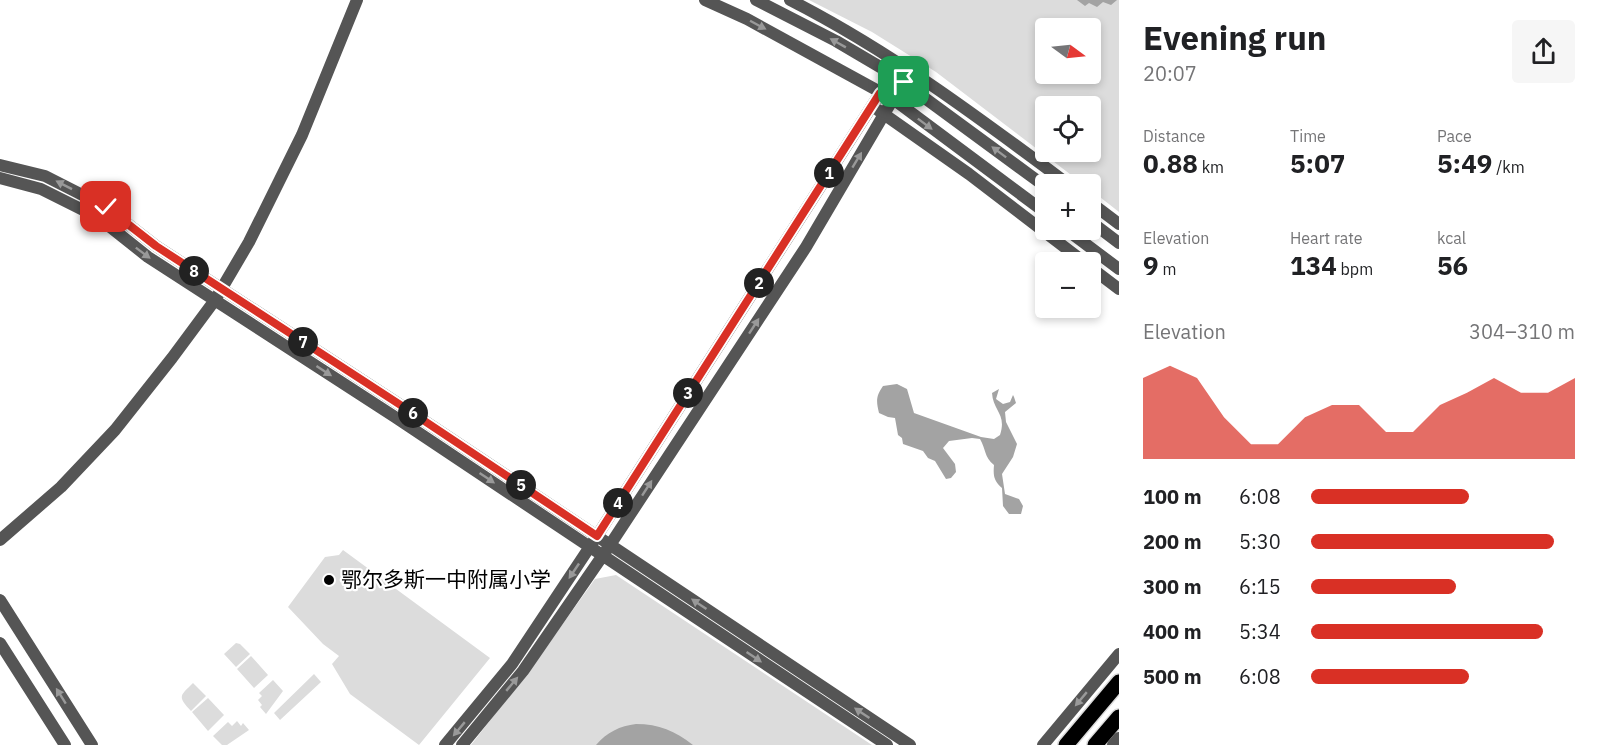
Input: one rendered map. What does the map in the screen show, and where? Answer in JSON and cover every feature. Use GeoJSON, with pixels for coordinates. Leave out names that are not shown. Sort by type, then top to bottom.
{"type":"FeatureCollection","features":[{"type":"Feature","properties":{"kind":"main road"},"geometry":{"type":"LineString","coordinates":[[1066,745],[1119,681]]}},
{"type":"Feature","properties":{"kind":"main road"},"geometry":{"type":"LineString","coordinates":[[1095,745],[1119,717]]}},
{"type":"Feature","properties":{"kind":"street"},"geometry":{"type":"LineString","coordinates":[[0,540],[61,486],[115,430],[215,300],[249,242],[302,135],[357,0]]}},
{"type":"Feature","properties":{"kind":"street"},"geometry":{"type":"LineString","coordinates":[[705,0],[747,19],[893,99],[1035,205]]}},
{"type":"Feature","properties":{"kind":"street"},"geometry":{"type":"LineString","coordinates":[[756,0],[836,41],[892,74],[1035,179]]}},
{"type":"Feature","properties":{"kind":"street"},"geometry":{"type":"LineString","coordinates":[[790,0],[833,22],[900,62],[1054,174]]}},
{"type":"Feature","properties":{"kind":"street"},"geometry":{"type":"LineString","coordinates":[[445,745],[512,664],[590,547],[900,62]]}},
{"type":"Feature","properties":{"kind":"street"},"geometry":{"type":"LineString","coordinates":[[462,745],[523,671],[610,544],[806,247],[912,70]]}},
{"type":"Feature","properties":{"kind":"street"},"geometry":{"type":"LineString","coordinates":[[872,106],[969,174],[1071,252]]}},
{"type":"Feature","properties":{"kind":"street"},"geometry":{"type":"LineString","coordinates":[[0,165],[45,176],[106,207],[156,246],[610,544],[910,745]]}},
{"type":"Feature","properties":{"kind":"street"},"geometry":{"type":"LineString","coordinates":[[0,178],[40,189],[99,218],[148,257],[590,547],[886,745]]}},
{"type":"Feature","properties":{"kind":"street"},"geometry":{"type":"LineString","coordinates":[[1101,210],[1119,224]]}},
{"type":"Feature","properties":{"kind":"street"},"geometry":{"type":"LineString","coordinates":[[1101,229],[1119,243]]}},
{"type":"Feature","properties":{"kind":"street"},"geometry":{"type":"LineString","coordinates":[[1080,240],[1119,269]]}},
{"type":"Feature","properties":{"kind":"street"},"geometry":{"type":"LineString","coordinates":[[1101,275],[1119,288]]}},
{"type":"Feature","properties":{"kind":"street"},"geometry":{"type":"LineString","coordinates":[[0,600],[92,745]]}},
{"type":"Feature","properties":{"kind":"street"},"geometry":{"type":"LineString","coordinates":[[0,643],[65,745]]}},
{"type":"Feature","properties":{"kind":"street"},"geometry":{"type":"LineString","coordinates":[[1043,745],[1119,654]]}},
{"type":"Feature","properties":{"kind":"street"},"geometry":{"type":"LineString","coordinates":[[1113,745],[1119,738]]}},
{"type":"Feature","properties":{"kind":"shaded area"},"geometry":{"type":"Polygon","coordinates":[[[809,0],[1119,0],[1119,212],[1101,198],[1101,174],[1070,174],[1054,162],[1101,162],[1101,96],[1035,96],[1035,147],[936,72],[872,32],[809,0]]]}},
{"type":"Feature","properties":{"kind":"shaded area"},"geometry":{"type":"Polygon","coordinates":[[[1077,0],[1117,0],[1111,5],[1103,2],[1097,7],[1089,3],[1085,6],[1077,0]]]}},
{"type":"Feature","properties":{"kind":"shaded area"},"geometry":{"type":"Polygon","coordinates":[[[897,384],[907,389],[914,413],[981,437],[994,439],[1000,435],[1002,422],[992,393],[999,389],[996,399],[1003,404],[1010,402],[1013,395],[1016,403],[1005,412],[1006,422],[1017,444],[1013,457],[1002,474],[1005,494],[1019,499],[1023,506],[1021,514],[1009,514],[1003,506],[1002,488],[996,481],[994,465],[987,456],[980,439],[949,441],[943,448],[955,464],[956,472],[951,478],[946,479],[935,461],[928,458],[923,451],[903,444],[902,438],[898,435],[895,418],[879,413],[877,405],[877,399],[883,386],[897,384]]]}},
{"type":"Feature","properties":{"kind":"shaded area"},"geometry":{"type":"Polygon","coordinates":[[[343,550],[490,658],[419,745],[350,694],[332,664],[339,656],[323,644],[288,607],[325,557],[339,555],[343,550]]]}},
{"type":"Feature","properties":{"kind":"shaded area"},"geometry":{"type":"Polygon","coordinates":[[[616,575],[872,745],[471,745],[537,660],[595,579],[616,575]]]}},
{"type":"Feature","properties":{"kind":"shaded area"},"geometry":{"type":"Polygon","coordinates":[[[236,643],[250,654],[236,667],[224,654],[236,643]]]}},
{"type":"Feature","properties":{"kind":"shaded area"},"geometry":{"type":"Polygon","coordinates":[[[251,656],[268,675],[254,688],[237,669],[251,656]]]}},
{"type":"Feature","properties":{"kind":"shaded area"},"geometry":{"type":"Polygon","coordinates":[[[314,674],[321,682],[280,720],[274,713],[314,674]]]}},
{"type":"Feature","properties":{"kind":"shaded area"},"geometry":{"type":"Polygon","coordinates":[[[273,680],[283,691],[266,714],[260,707],[262,705],[258,700],[262,696],[259,693],[273,680]]]}},
{"type":"Feature","properties":{"kind":"shaded area"},"geometry":{"type":"Polygon","coordinates":[[[193,683],[206,696],[191,711],[182,696],[193,683]]]}},
{"type":"Feature","properties":{"kind":"shaded area"},"geometry":{"type":"Polygon","coordinates":[[[208,698],[224,715],[208,731],[192,712],[208,698]]]}},
{"type":"Feature","properties":{"kind":"shaded area"},"geometry":{"type":"Polygon","coordinates":[[[237,721],[241,726],[243,723],[249,730],[227,745],[222,745],[213,736],[228,722],[232,726],[237,721]]]}},
{"type":"Feature","properties":{"kind":"shaded area"},"geometry":{"type":"Polygon","coordinates":[[[636,724],[666,729],[693,745],[596,745],[614,730],[636,724]]]}},
{"type":"Feature","properties":{"kind":"place","name":"鄂尔多斯一中附属小学"},"geometry":{"type":"Point","coordinates":[329,580]}},
{"type":"Feature","properties":{"kind":"route"},"geometry":{"type":"LineString","coordinates":[[106,207],[156,246],[597,536],[880,93],[893,99],[904,82]]}}]}
